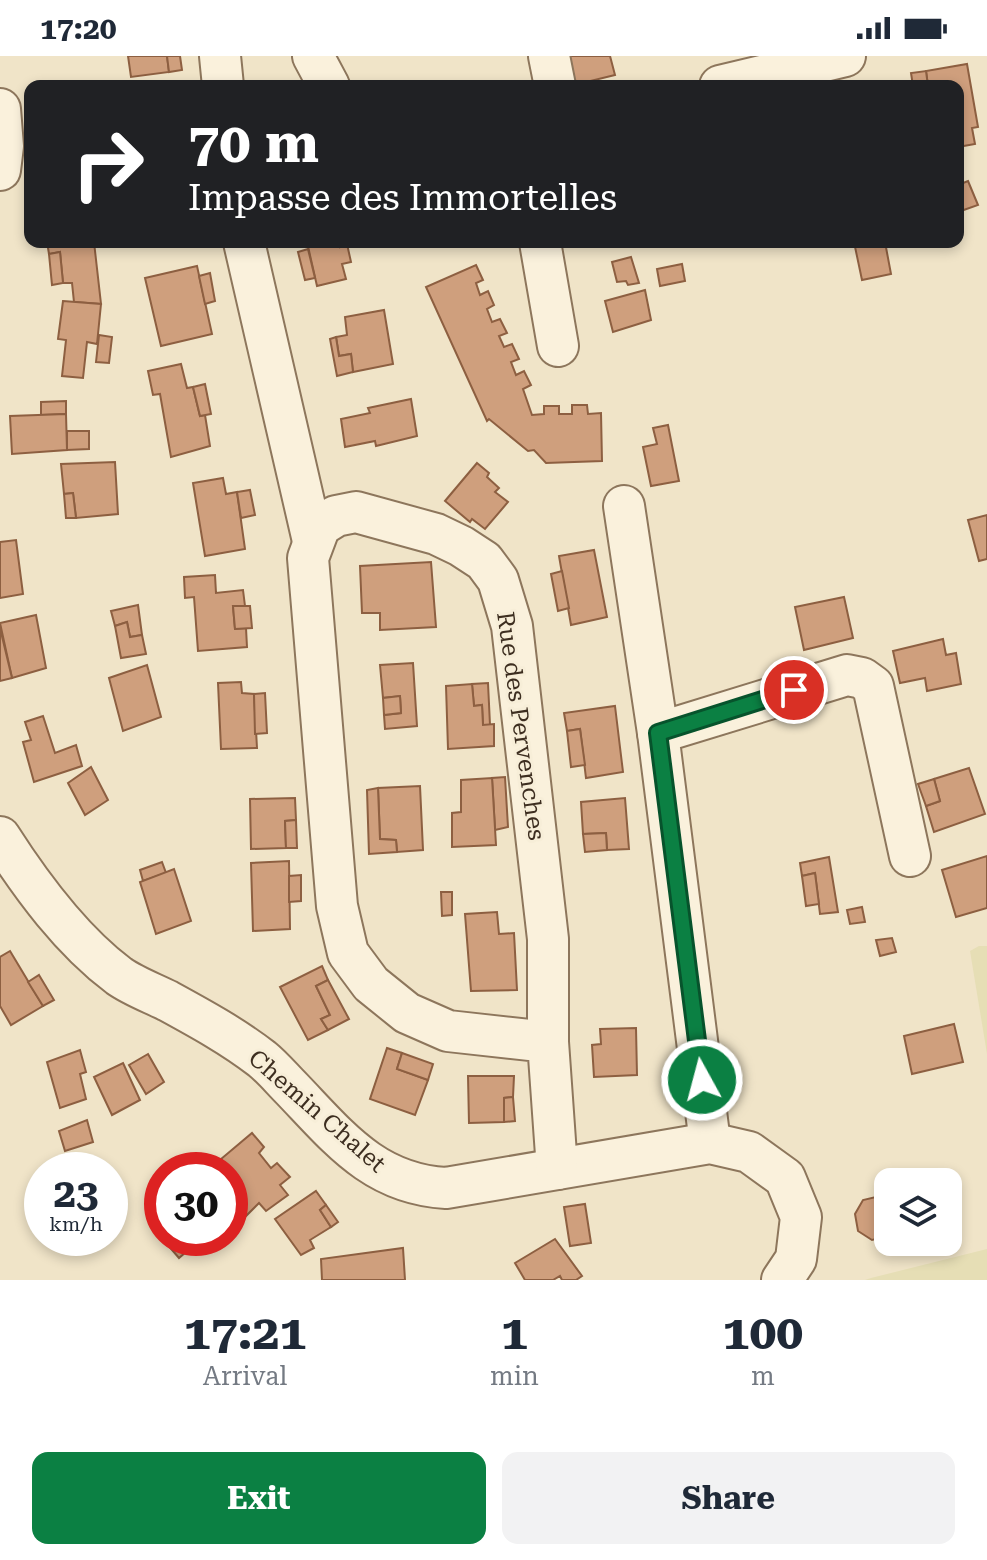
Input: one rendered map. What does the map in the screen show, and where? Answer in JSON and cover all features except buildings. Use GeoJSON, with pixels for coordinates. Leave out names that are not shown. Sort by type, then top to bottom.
{"type":"FeatureCollection","features":[{"type":"Feature","properties":{"kind":"street"},"geometry":{"type":"LineString","coordinates":[[220,56],[222,80]]}},
{"type":"Feature","properties":{"kind":"street"},"geometry":{"type":"LineString","coordinates":[[313,56],[326,80]]}},
{"type":"Feature","properties":{"kind":"street"},"geometry":{"type":"LineString","coordinates":[[549,56],[554,80]]}},
{"type":"Feature","properties":{"kind":"street"},"geometry":{"type":"LineString","coordinates":[[745,80],[845,56]]}},
{"type":"Feature","properties":{"kind":"street"},"geometry":{"type":"LineString","coordinates":[[0,109],[3,146],[0,170]]}},
{"type":"Feature","properties":{"kind":"street"},"geometry":{"type":"LineString","coordinates":[[245,248],[313,541],[308,558],[335,890],[348,953],[371,984],[407,1013],[448,1031],[548,1042]]}},
{"type":"Feature","properties":{"kind":"street"},"geometry":{"type":"LineString","coordinates":[[541,248],[558,346]]}},
{"type":"Feature","properties":{"kind":"street"},"geometry":{"type":"LineString","coordinates":[[624,506],[658,733],[710,1143]]}},
{"type":"Feature","properties":{"kind":"street","name":"Rue des Pervenches"},"geometry":{"type":"LineString","coordinates":[[313,541],[320,526],[336,516],[356,512],[436,534],[484,561],[498,580],[512,626],[548,939],[548,1042],[557,1169]]}},
{"type":"Feature","properties":{"kind":"street"},"geometry":{"type":"LineString","coordinates":[[658,733],[847,675],[862,678],[873,686],[910,856]]}},
{"type":"Feature","properties":{"kind":"street","name":"Chemin Chalet"},"geometry":{"type":"LineString","coordinates":[[0,837],[25,876],[72,930],[121,977],[218,1028],[265,1061],[340,1138],[367,1162],[394,1178],[421,1187],[446,1188],[710,1143],[749,1152],[785,1178],[801,1217],[796,1259],[782,1280]]}},
{"type":"Feature","properties":{"kind":"shaded area"},"geometry":{"type":"Polygon","coordinates":[[[987,946],[987,1054],[970,951],[987,946]]]}},
{"type":"Feature","properties":{"kind":"shaded area"},"geometry":{"type":"Polygon","coordinates":[[[987,1249],[987,1280],[865,1280],[962,1256],[987,1249]]]}},
{"type":"Feature","properties":{"kind":"route"},"geometry":{"type":"LineString","coordinates":[[702,1080],[658,733],[794,690]]}}]}
